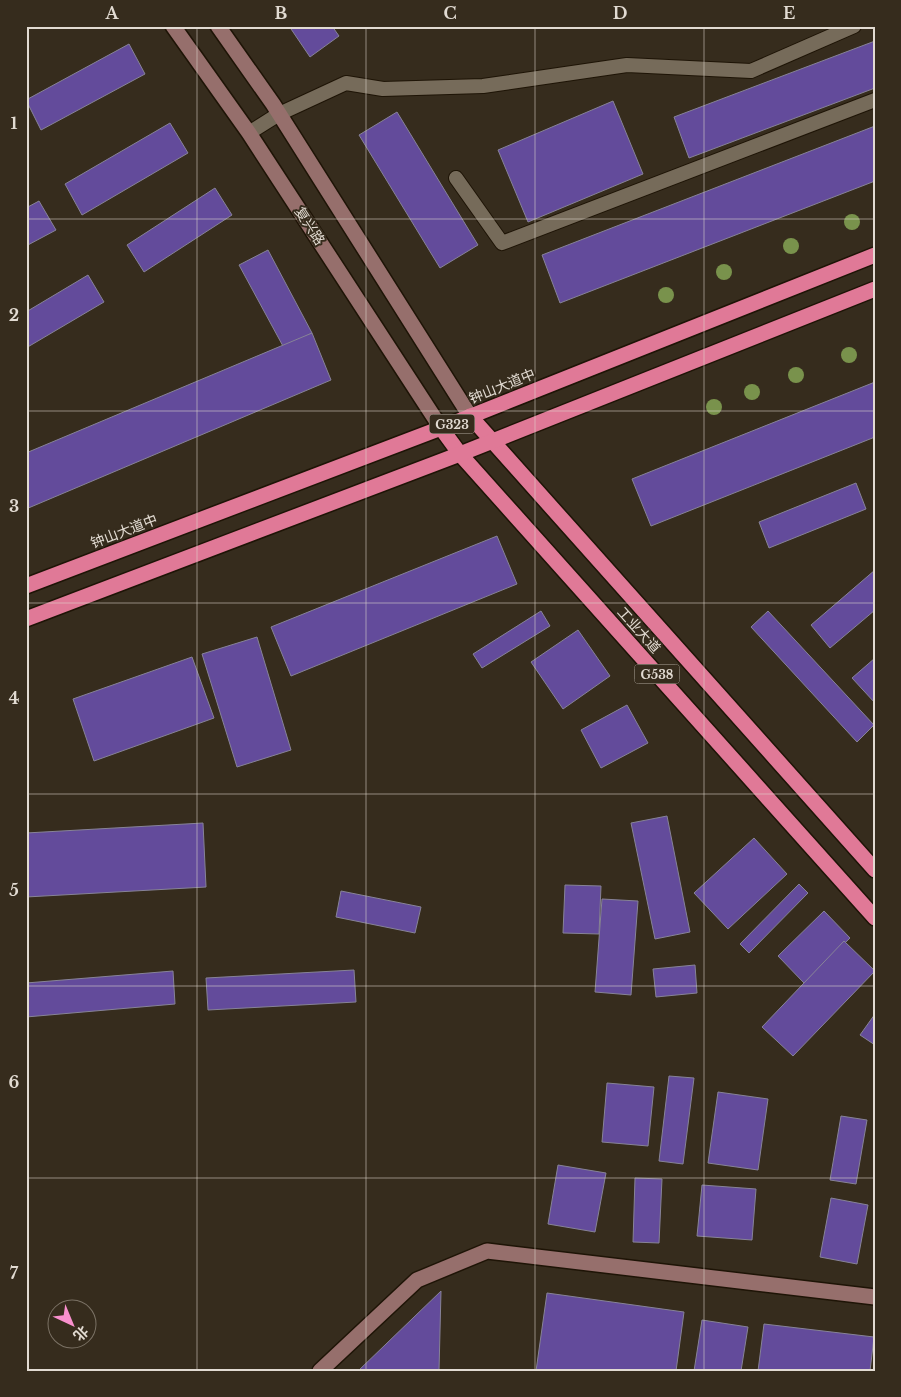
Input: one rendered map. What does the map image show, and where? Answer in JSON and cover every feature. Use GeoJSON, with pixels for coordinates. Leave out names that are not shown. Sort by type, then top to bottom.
{"type":"FeatureCollection","features":[{"type":"Feature","properties":{"kind":"highway","name":"钟山大道中"},"geometry":{"type":"LineString","coordinates":[[26,586],[441,428],[875,255]]}},
{"type":"Feature","properties":{"kind":"highway","name":"G323"},"geometry":{"type":"LineString","coordinates":[[26,619],[460,454],[875,288]]}},
{"type":"Feature","properties":{"kind":"highway","name":"工业大道"},"geometry":{"type":"LineString","coordinates":[[470,416],[875,870]]}},
{"type":"Feature","properties":{"kind":"highway","name":"工业大道"},"geometry":{"type":"LineString","coordinates":[[441,428],[460,454],[875,918]]}},
{"type":"Feature","properties":{"kind":"main road","name":"复兴路"},"geometry":{"type":"LineString","coordinates":[[173,26],[249,133],[441,428]]}},
{"type":"Feature","properties":{"kind":"main road"},"geometry":{"type":"LineString","coordinates":[[218,26],[279,114],[470,416]]}},
{"type":"Feature","properties":{"kind":"main road"},"geometry":{"type":"LineString","coordinates":[[320,1371],[417,1280],[487,1251],[875,1297]]}},
{"type":"Feature","properties":{"kind":"lane"},"geometry":{"type":"LineString","coordinates":[[249,133],[279,114],[346,83],[383,89],[482,86],[627,65],[751,71],[849,27]]}},
{"type":"Feature","properties":{"kind":"lane"},"geometry":{"type":"LineString","coordinates":[[456,178],[502,243],[875,100]]}},
{"type":"Feature","properties":{"kind":"building"},"geometry":{"type":"Polygon","coordinates":[[[289,26],[332,26],[339,36],[310,57],[289,26]]]}},
{"type":"Feature","properties":{"kind":"building"},"geometry":{"type":"Polygon","coordinates":[[[875,41],[875,88],[689,158],[674,117],[875,41]]]}},
{"type":"Feature","properties":{"kind":"building"},"geometry":{"type":"Polygon","coordinates":[[[129,44],[145,74],[41,130],[26,100],[129,44]]]}},
{"type":"Feature","properties":{"kind":"building"},"geometry":{"type":"Polygon","coordinates":[[[613,101],[643,174],[528,222],[498,150],[613,101]]]}},
{"type":"Feature","properties":{"kind":"building"},"geometry":{"type":"Polygon","coordinates":[[[397,112],[478,245],[440,268],[359,135],[397,112]]]}},
{"type":"Feature","properties":{"kind":"building"},"geometry":{"type":"Polygon","coordinates":[[[170,123],[188,153],[82,215],[65,184],[170,123]]]}},
{"type":"Feature","properties":{"kind":"building"},"geometry":{"type":"Polygon","coordinates":[[[875,126],[875,181],[560,303],[542,255],[875,126]]]}},
{"type":"Feature","properties":{"kind":"building"},"geometry":{"type":"Polygon","coordinates":[[[215,188],[232,215],[144,272],[127,245],[215,188]]]}},
{"type":"Feature","properties":{"kind":"building"},"geometry":{"type":"Polygon","coordinates":[[[39,201],[56,230],[26,246],[26,208],[39,201]]]}},
{"type":"Feature","properties":{"kind":"building"},"geometry":{"type":"Polygon","coordinates":[[[268,250],[312,333],[284,348],[239,265],[268,250]]]}},
{"type":"Feature","properties":{"kind":"building"},"geometry":{"type":"Polygon","coordinates":[[[88,275],[104,302],[26,348],[26,312],[88,275]]]}},
{"type":"Feature","properties":{"kind":"building"},"geometry":{"type":"Polygon","coordinates":[[[312,333],[331,380],[26,509],[26,453],[312,333]]]}},
{"type":"Feature","properties":{"kind":"building"},"geometry":{"type":"Polygon","coordinates":[[[875,382],[875,437],[651,526],[632,479],[875,382]]]}},
{"type":"Feature","properties":{"kind":"building"},"geometry":{"type":"Polygon","coordinates":[[[856,483],[866,509],[769,548],[759,522],[856,483]]]}},
{"type":"Feature","properties":{"kind":"building"},"geometry":{"type":"Polygon","coordinates":[[[497,536],[517,584],[291,676],[271,627],[497,536]]]}},
{"type":"Feature","properties":{"kind":"building"},"geometry":{"type":"Polygon","coordinates":[[[875,570],[875,610],[830,648],[811,625],[875,570]]]}},
{"type":"Feature","properties":{"kind":"building"},"geometry":{"type":"Polygon","coordinates":[[[541,611],[550,626],[482,668],[473,654],[541,611]]]}},
{"type":"Feature","properties":{"kind":"building"},"geometry":{"type":"Polygon","coordinates":[[[768,611],[874,725],[857,742],[751,627],[768,611]]]}},
{"type":"Feature","properties":{"kind":"building"},"geometry":{"type":"Polygon","coordinates":[[[578,630],[610,676],[563,709],[531,662],[578,630]]]}},
{"type":"Feature","properties":{"kind":"building"},"geometry":{"type":"Polygon","coordinates":[[[257,637],[291,750],[237,767],[202,654],[257,637]]]}},
{"type":"Feature","properties":{"kind":"building"},"geometry":{"type":"Polygon","coordinates":[[[192,657],[214,718],[94,761],[73,699],[192,657]]]}},
{"type":"Feature","properties":{"kind":"building"},"geometry":{"type":"Polygon","coordinates":[[[875,658],[875,703],[852,678],[875,658]]]}},
{"type":"Feature","properties":{"kind":"building"},"geometry":{"type":"Polygon","coordinates":[[[627,705],[648,743],[601,768],[581,730],[627,705]]]}},
{"type":"Feature","properties":{"kind":"building"},"geometry":{"type":"Polygon","coordinates":[[[667,816],[690,932],[655,939],[631,823],[667,816]]]}},
{"type":"Feature","properties":{"kind":"building"},"geometry":{"type":"Polygon","coordinates":[[[203,823],[206,887],[26,897],[26,833],[203,823]]]}},
{"type":"Feature","properties":{"kind":"building"},"geometry":{"type":"Polygon","coordinates":[[[754,838],[787,874],[728,929],[694,893],[754,838]]]}},
{"type":"Feature","properties":{"kind":"building"},"geometry":{"type":"Polygon","coordinates":[[[799,884],[808,893],[749,953],[740,944],[799,884]]]}},
{"type":"Feature","properties":{"kind":"building"},"geometry":{"type":"Polygon","coordinates":[[[565,885],[601,886],[599,934],[563,933],[565,885]]]}},
{"type":"Feature","properties":{"kind":"building"},"geometry":{"type":"Polygon","coordinates":[[[341,891],[421,907],[415,933],[336,917],[341,891]]]}},
{"type":"Feature","properties":{"kind":"building"},"geometry":{"type":"Polygon","coordinates":[[[602,899],[638,901],[631,995],[595,992],[602,899]]]}},
{"type":"Feature","properties":{"kind":"building"},"geometry":{"type":"Polygon","coordinates":[[[824,911],[850,938],[804,983],[778,956],[824,911]]]}},
{"type":"Feature","properties":{"kind":"building"},"geometry":{"type":"Polygon","coordinates":[[[844,941],[875,971],[793,1056],[762,1027],[844,941]]]}},
{"type":"Feature","properties":{"kind":"building"},"geometry":{"type":"Polygon","coordinates":[[[695,965],[697,993],[656,997],[653,969],[695,965]]]}},
{"type":"Feature","properties":{"kind":"building"},"geometry":{"type":"Polygon","coordinates":[[[354,970],[356,1002],[208,1010],[206,978],[354,970]]]}},
{"type":"Feature","properties":{"kind":"building"},"geometry":{"type":"Polygon","coordinates":[[[173,971],[175,1004],[26,1017],[26,983],[173,971]]]}},
{"type":"Feature","properties":{"kind":"building"},"geometry":{"type":"Polygon","coordinates":[[[875,1014],[875,1045],[860,1035],[875,1014]]]}},
{"type":"Feature","properties":{"kind":"building"},"geometry":{"type":"Polygon","coordinates":[[[669,1076],[694,1078],[683,1164],[659,1161],[669,1076]]]}},
{"type":"Feature","properties":{"kind":"building"},"geometry":{"type":"Polygon","coordinates":[[[607,1083],[654,1087],[648,1146],[602,1142],[607,1083]]]}},
{"type":"Feature","properties":{"kind":"building"},"geometry":{"type":"Polygon","coordinates":[[[718,1092],[768,1099],[758,1170],[708,1163],[718,1092]]]}},
{"type":"Feature","properties":{"kind":"building"},"geometry":{"type":"Polygon","coordinates":[[[841,1116],[867,1120],[856,1184],[830,1180],[841,1116]]]}},
{"type":"Feature","properties":{"kind":"building"},"geometry":{"type":"Polygon","coordinates":[[[558,1165],[606,1173],[595,1232],[548,1224],[558,1165]]]}},
{"type":"Feature","properties":{"kind":"building"},"geometry":{"type":"Polygon","coordinates":[[[635,1178],[662,1179],[659,1243],[633,1242],[635,1178]]]}},
{"type":"Feature","properties":{"kind":"building"},"geometry":{"type":"Polygon","coordinates":[[[702,1185],[756,1189],[752,1240],[697,1236],[702,1185]]]}},
{"type":"Feature","properties":{"kind":"building"},"geometry":{"type":"Polygon","coordinates":[[[831,1198],[868,1205],[857,1264],[820,1257],[831,1198]]]}},
{"type":"Feature","properties":{"kind":"building"},"geometry":{"type":"Polygon","coordinates":[[[441,1291],[439,1371],[358,1371],[441,1291]]]}},
{"type":"Feature","properties":{"kind":"building"},"geometry":{"type":"Polygon","coordinates":[[[547,1293],[684,1312],[676,1371],[536,1371],[547,1293]]]}},
{"type":"Feature","properties":{"kind":"building"},"geometry":{"type":"Polygon","coordinates":[[[702,1320],[748,1327],[741,1371],[694,1371],[702,1320]]]}},
{"type":"Feature","properties":{"kind":"building"},"geometry":{"type":"Polygon","coordinates":[[[764,1324],[874,1337],[870,1371],[758,1371],[764,1324]]]}}]}
